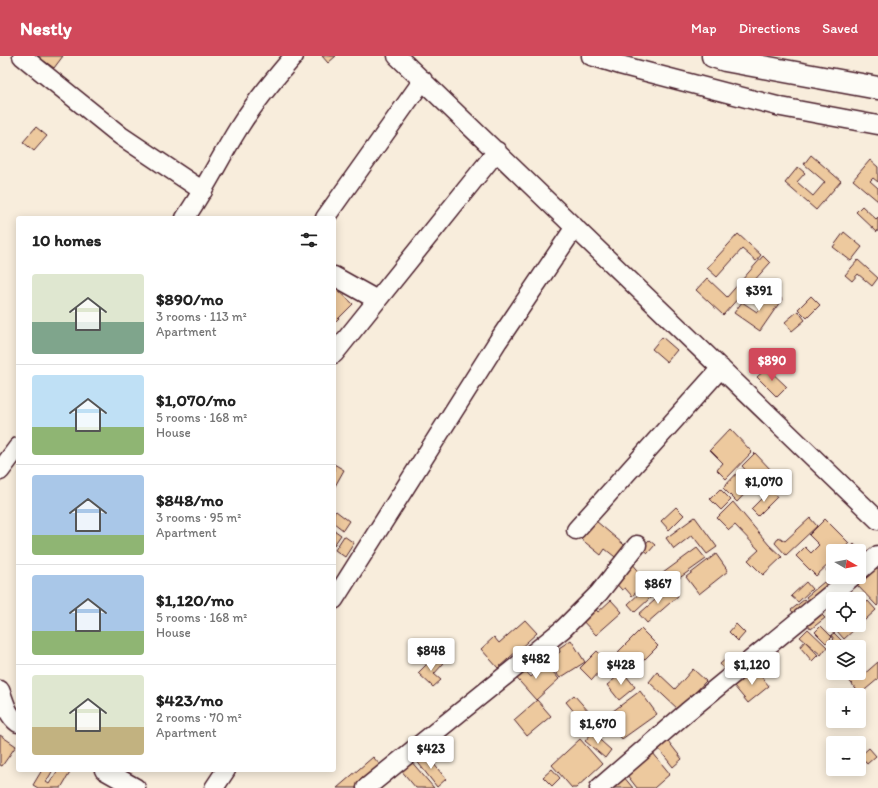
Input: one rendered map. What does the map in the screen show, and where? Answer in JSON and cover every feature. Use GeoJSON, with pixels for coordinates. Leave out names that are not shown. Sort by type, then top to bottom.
{"type":"FeatureCollection","features":[{"type":"Feature","properties":{"kind":"highway"},"geometry":{"type":"LineString","coordinates":[[713,56],[725,60],[878,88]]}},
{"type":"Feature","properties":{"kind":"street"},"geometry":{"type":"LineString","coordinates":[[22,56],[121,136],[203,191]]}},
{"type":"Feature","properties":{"kind":"street"},"geometry":{"type":"LineString","coordinates":[[186,216],[203,191],[238,128],[262,94],[294,56]]}},
{"type":"Feature","properties":{"kind":"street"},"geometry":{"type":"LineString","coordinates":[[397,56],[878,520]]}},
{"type":"Feature","properties":{"kind":"street"},"geometry":{"type":"LineString","coordinates":[[591,56],[620,65],[781,106],[878,125]]}},
{"type":"Feature","properties":{"kind":"street"},"geometry":{"type":"LineString","coordinates":[[326,216],[423,80]]}},
{"type":"Feature","properties":{"kind":"street"},"geometry":{"type":"LineString","coordinates":[[336,351],[497,151]]}},
{"type":"Feature","properties":{"kind":"street"},"geometry":{"type":"LineString","coordinates":[[336,597],[498,342],[575,227]]}},
{"type":"Feature","properties":{"kind":"street"},"geometry":{"type":"LineString","coordinates":[[336,277],[377,300]]}},
{"type":"Feature","properties":{"kind":"street"},"geometry":{"type":"LineString","coordinates":[[576,530],[721,368]]}},
{"type":"Feature","properties":{"kind":"street"},"geometry":{"type":"LineString","coordinates":[[0,471],[16,450]]}},
{"type":"Feature","properties":{"kind":"street"},"geometry":{"type":"LineString","coordinates":[[366,788],[563,629],[600,593],[636,545]]}},
{"type":"Feature","properties":{"kind":"street"},"geometry":{"type":"LineString","coordinates":[[866,565],[878,555]]}},
{"type":"Feature","properties":{"kind":"street"},"geometry":{"type":"LineString","coordinates":[[599,788],[687,712],[843,584]]}},
{"type":"Feature","properties":{"kind":"street"},"geometry":{"type":"LineString","coordinates":[[0,690],[8,712],[16,722]]}},
{"type":"Feature","properties":{"kind":"street"},"geometry":{"type":"LineString","coordinates":[[110,772],[136,788]]}},
{"type":"Feature","properties":{"kind":"street"},"geometry":{"type":"LineString","coordinates":[[214,788],[225,772]]}},
{"type":"Feature","properties":{"kind":"building"},"geometry":{"type":"Polygon","coordinates":[[[37,56],[63,56],[54,68],[37,56]]]}},
{"type":"Feature","properties":{"kind":"building"},"geometry":{"type":"Polygon","coordinates":[[[322,56],[336,56],[328,63],[322,56]]]}},
{"type":"Feature","properties":{"kind":"building"},"geometry":{"type":"Polygon","coordinates":[[[36,127],[47,136],[34,151],[23,142],[36,127]]]}},
{"type":"Feature","properties":{"kind":"building"},"geometry":{"type":"Polygon","coordinates":[[[811,155],[841,181],[816,210],[785,183],[798,167],[805,173],[797,182],[813,196],[825,182],[804,164],[811,155]]]}},
{"type":"Feature","properties":{"kind":"building"},"geometry":{"type":"Polygon","coordinates":[[[870,160],[878,167],[878,182],[873,178],[870,181],[878,188],[878,201],[853,180],[870,160]]]}},
{"type":"Feature","properties":{"kind":"building"},"geometry":{"type":"Polygon","coordinates":[[[862,206],[876,219],[878,217],[877,232],[856,212],[862,206]]]}},
{"type":"Feature","properties":{"kind":"building"},"geometry":{"type":"Polygon","coordinates":[[[844,232],[862,247],[851,261],[833,247],[844,232]]]}},
{"type":"Feature","properties":{"kind":"building"},"geometry":{"type":"Polygon","coordinates":[[[738,234],[761,255],[756,261],[742,249],[717,277],[707,268],[738,234]]]}},
{"type":"Feature","properties":{"kind":"building"},"geometry":{"type":"Polygon","coordinates":[[[763,256],[770,263],[723,315],[696,290],[707,278],[727,297],[763,256]]]}},
{"type":"Feature","properties":{"kind":"building"},"geometry":{"type":"Polygon","coordinates":[[[858,260],[878,278],[872,286],[858,274],[852,281],[845,275],[858,260]]]}},
{"type":"Feature","properties":{"kind":"building"},"geometry":{"type":"Polygon","coordinates":[[[336,288],[353,304],[336,321],[336,288]]]}},
{"type":"Feature","properties":{"kind":"building"},"geometry":{"type":"Polygon","coordinates":[[[772,292],[782,299],[760,331],[734,313],[742,302],[757,312],[772,292]]]}},
{"type":"Feature","properties":{"kind":"building"},"geometry":{"type":"Polygon","coordinates":[[[811,296],[820,305],[807,318],[798,309],[811,296]]]}},
{"type":"Feature","properties":{"kind":"building"},"geometry":{"type":"Polygon","coordinates":[[[798,311],[805,320],[792,331],[785,322],[798,311]]]}},
{"type":"Feature","properties":{"kind":"building"},"geometry":{"type":"Polygon","coordinates":[[[662,337],[677,350],[667,362],[652,349],[662,337]]]}},
{"type":"Feature","properties":{"kind":"building"},"geometry":{"type":"Polygon","coordinates":[[[767,368],[787,387],[777,397],[757,377],[767,368]]]}},
{"type":"Feature","properties":{"kind":"building"},"geometry":{"type":"Polygon","coordinates":[[[730,429],[752,452],[726,479],[717,470],[723,463],[710,450],[730,429]]]}},
{"type":"Feature","properties":{"kind":"building"},"geometry":{"type":"Polygon","coordinates":[[[755,453],[771,470],[757,483],[742,466],[755,453]]]}},
{"type":"Feature","properties":{"kind":"building"},"geometry":{"type":"Polygon","coordinates":[[[336,465],[344,470],[336,484],[336,465]]]}},
{"type":"Feature","properties":{"kind":"building"},"geometry":{"type":"Polygon","coordinates":[[[740,470],[754,484],[737,502],[723,488],[740,470]]]}},
{"type":"Feature","properties":{"kind":"building"},"geometry":{"type":"Polygon","coordinates":[[[720,489],[731,500],[721,510],[710,499],[720,489]]]}},
{"type":"Feature","properties":{"kind":"building"},"geometry":{"type":"Polygon","coordinates":[[[771,489],[777,497],[758,516],[751,509],[771,489]]]}},
{"type":"Feature","properties":{"kind":"building"},"geometry":{"type":"Polygon","coordinates":[[[733,502],[769,545],[782,557],[763,575],[748,560],[759,550],[735,525],[729,530],[717,518],[733,502]]]}},
{"type":"Feature","properties":{"kind":"building"},"geometry":{"type":"Polygon","coordinates":[[[676,507],[684,515],[669,530],[661,521],[676,507]]]}},
{"type":"Feature","properties":{"kind":"building"},"geometry":{"type":"Polygon","coordinates":[[[336,511],[349,521],[343,530],[336,525],[336,511]]]}},
{"type":"Feature","properties":{"kind":"building"},"geometry":{"type":"Polygon","coordinates":[[[695,517],[717,547],[707,554],[692,535],[674,549],[666,538],[695,517]]]}},
{"type":"Feature","properties":{"kind":"building"},"geometry":{"type":"Polygon","coordinates":[[[810,518],[817,526],[786,555],[775,543],[779,537],[785,541],[810,518]]]}},
{"type":"Feature","properties":{"kind":"building"},"geometry":{"type":"Polygon","coordinates":[[[825,519],[849,543],[826,544],[826,567],[816,576],[796,556],[805,547],[811,553],[819,545],[809,535],[825,519]]]}},
{"type":"Feature","properties":{"kind":"building"},"geometry":{"type":"Polygon","coordinates":[[[596,521],[629,549],[619,560],[605,549],[601,555],[581,539],[596,521]]]}},
{"type":"Feature","properties":{"kind":"building"},"geometry":{"type":"Polygon","coordinates":[[[336,531],[341,535],[336,542],[336,531]]]}},
{"type":"Feature","properties":{"kind":"building"},"geometry":{"type":"Polygon","coordinates":[[[344,536],[354,543],[345,557],[336,551],[344,536]]]}},
{"type":"Feature","properties":{"kind":"building"},"geometry":{"type":"Polygon","coordinates":[[[649,540],[655,545],[648,553],[642,548],[649,540]]]}},
{"type":"Feature","properties":{"kind":"building"},"geometry":{"type":"Polygon","coordinates":[[[697,548],[706,559],[671,584],[663,573],[697,548]]]}},
{"type":"Feature","properties":{"kind":"building"},"geometry":{"type":"Polygon","coordinates":[[[716,554],[728,571],[699,594],[686,577],[716,554]]]}},
{"type":"Feature","properties":{"kind":"building"},"geometry":{"type":"Polygon","coordinates":[[[631,562],[648,582],[632,596],[625,588],[622,590],[612,579],[631,562]]]}},
{"type":"Feature","properties":{"kind":"building"},"geometry":{"type":"Polygon","coordinates":[[[873,565],[878,570],[877,606],[866,594],[866,592],[864,592],[856,584],[866,584],[866,572],[873,565]]]}},
{"type":"Feature","properties":{"kind":"building"},"geometry":{"type":"Polygon","coordinates":[[[656,578],[663,586],[635,612],[628,604],[656,578]]]}},
{"type":"Feature","properties":{"kind":"building"},"geometry":{"type":"Polygon","coordinates":[[[806,582],[812,589],[798,602],[791,596],[806,582]]]}},
{"type":"Feature","properties":{"kind":"building"},"geometry":{"type":"Polygon","coordinates":[[[824,582],[832,592],[826,592],[826,597],[814,607],[806,597],[824,582]]]}},
{"type":"Feature","properties":{"kind":"building"},"geometry":{"type":"Polygon","coordinates":[[[670,587],[678,596],[647,623],[639,614],[670,587]]]}},
{"type":"Feature","properties":{"kind":"building"},"geometry":{"type":"Polygon","coordinates":[[[805,599],[812,608],[799,619],[791,610],[805,599]]]}},
{"type":"Feature","properties":{"kind":"building"},"geometry":{"type":"Polygon","coordinates":[[[611,600],[622,612],[596,635],[578,616],[591,604],[598,612],[611,600]]]}},
{"type":"Feature","properties":{"kind":"building"},"geometry":{"type":"Polygon","coordinates":[[[868,601],[876,610],[866,619],[866,603],[868,601]]]}},
{"type":"Feature","properties":{"kind":"building"},"geometry":{"type":"Polygon","coordinates":[[[820,613],[825,618],[811,629],[807,624],[820,613]]]}},
{"type":"Feature","properties":{"kind":"building"},"geometry":{"type":"Polygon","coordinates":[[[525,620],[537,633],[498,668],[481,649],[494,637],[499,643],[525,620]]]}},
{"type":"Feature","properties":{"kind":"building"},"geometry":{"type":"Polygon","coordinates":[[[736,624],[745,633],[738,641],[729,632],[736,624]]]}},
{"type":"Feature","properties":{"kind":"building"},"geometry":{"type":"Polygon","coordinates":[[[821,626],[832,637],[829,640],[826,640],[826,643],[815,632],[821,626]]]}},
{"type":"Feature","properties":{"kind":"building"},"geometry":{"type":"Polygon","coordinates":[[[641,629],[658,646],[635,669],[618,652],[641,629]]]}},
{"type":"Feature","properties":{"kind":"building"},"geometry":{"type":"Polygon","coordinates":[[[808,629],[826,646],[826,648],[821,655],[800,637],[808,629]]]}},
{"type":"Feature","properties":{"kind":"building"},"geometry":{"type":"Polygon","coordinates":[[[838,632],[852,632],[844,639],[838,632]]]}},
{"type":"Feature","properties":{"kind":"building"},"geometry":{"type":"Polygon","coordinates":[[[834,633],[841,640],[833,640],[834,639],[831,635],[834,633]]]}},
{"type":"Feature","properties":{"kind":"building"},"geometry":{"type":"Polygon","coordinates":[[[571,640],[585,662],[560,678],[548,663],[553,660],[552,657],[560,652],[559,648],[571,640]]]}},
{"type":"Feature","properties":{"kind":"building"},"geometry":{"type":"Polygon","coordinates":[[[805,641],[818,655],[812,661],[800,647],[805,641]]]}},
{"type":"Feature","properties":{"kind":"building"},"geometry":{"type":"Polygon","coordinates":[[[597,651],[608,662],[592,680],[580,668],[597,651]]]}},
{"type":"Feature","properties":{"kind":"building"},"geometry":{"type":"Polygon","coordinates":[[[435,656],[443,664],[434,674],[441,680],[433,687],[418,673],[435,656]]]}},
{"type":"Feature","properties":{"kind":"building"},"geometry":{"type":"Polygon","coordinates":[[[727,658],[732,664],[725,670],[720,664],[727,658]]]}},
{"type":"Feature","properties":{"kind":"building"},"geometry":{"type":"Polygon","coordinates":[[[878,662],[878,679],[866,689],[855,688],[849,680],[866,680],[866,672],[878,662]]]}},
{"type":"Feature","properties":{"kind":"building"},"geometry":{"type":"Polygon","coordinates":[[[546,664],[559,679],[536,700],[512,673],[520,665],[531,677],[546,664]]]}},
{"type":"Feature","properties":{"kind":"building"},"geometry":{"type":"Polygon","coordinates":[[[693,669],[706,681],[679,710],[649,682],[657,672],[675,689],[693,669]]]}},
{"type":"Feature","properties":{"kind":"building"},"geometry":{"type":"Polygon","coordinates":[[[755,669],[769,686],[748,703],[734,686],[755,669]]]}},
{"type":"Feature","properties":{"kind":"building"},"geometry":{"type":"Polygon","coordinates":[[[623,672],[635,687],[619,700],[607,685],[623,672]]]}},
{"type":"Feature","properties":{"kind":"building"},"geometry":{"type":"Polygon","coordinates":[[[640,691],[657,714],[622,739],[605,717],[640,691]]]}},
{"type":"Feature","properties":{"kind":"building"},"geometry":{"type":"Polygon","coordinates":[[[574,695],[590,713],[581,720],[566,702],[574,695]]]}},
{"type":"Feature","properties":{"kind":"building"},"geometry":{"type":"Polygon","coordinates":[[[537,700],[551,716],[527,736],[514,720],[537,700]]]}},
{"type":"Feature","properties":{"kind":"building"},"geometry":{"type":"Polygon","coordinates":[[[592,733],[611,750],[605,758],[585,741],[592,733]]]}},
{"type":"Feature","properties":{"kind":"building"},"geometry":{"type":"Polygon","coordinates":[[[0,735],[16,746],[2,766],[0,765],[0,735]]]}},
{"type":"Feature","properties":{"kind":"building"},"geometry":{"type":"Polygon","coordinates":[[[580,739],[602,764],[576,788],[572,788],[552,765],[580,739]]]}},
{"type":"Feature","properties":{"kind":"building"},"geometry":{"type":"Polygon","coordinates":[[[668,741],[682,759],[673,767],[658,748],[668,741]]]}},
{"type":"Feature","properties":{"kind":"building"},"geometry":{"type":"Polygon","coordinates":[[[869,748],[876,756],[867,764],[866,763],[866,751],[869,748]]]}},
{"type":"Feature","properties":{"kind":"building"},"geometry":{"type":"Polygon","coordinates":[[[425,753],[446,779],[437,787],[416,760],[425,753]]]}},
{"type":"Feature","properties":{"kind":"building"},"geometry":{"type":"Polygon","coordinates":[[[653,753],[670,774],[654,788],[637,788],[627,775],[653,753]]]}},
{"type":"Feature","properties":{"kind":"building"},"geometry":{"type":"Polygon","coordinates":[[[373,757],[382,767],[359,788],[337,788],[373,757]]]}},
{"type":"Feature","properties":{"kind":"building"},"geometry":{"type":"Polygon","coordinates":[[[410,760],[434,788],[416,788],[400,769],[410,760]]]}},
{"type":"Feature","properties":{"kind":"building"},"geometry":{"type":"Polygon","coordinates":[[[552,769],[560,778],[552,786],[543,777],[552,769]]]}},
{"type":"Feature","properties":{"kind":"building"},"geometry":{"type":"Polygon","coordinates":[[[41,772],[52,772],[46,782],[49,784],[57,772],[70,772],[61,788],[38,788],[33,785],[41,772]]]}},
{"type":"Feature","properties":{"kind":"building"},"geometry":{"type":"Polygon","coordinates":[[[623,776],[633,788],[609,788],[623,776]]]}}]}
